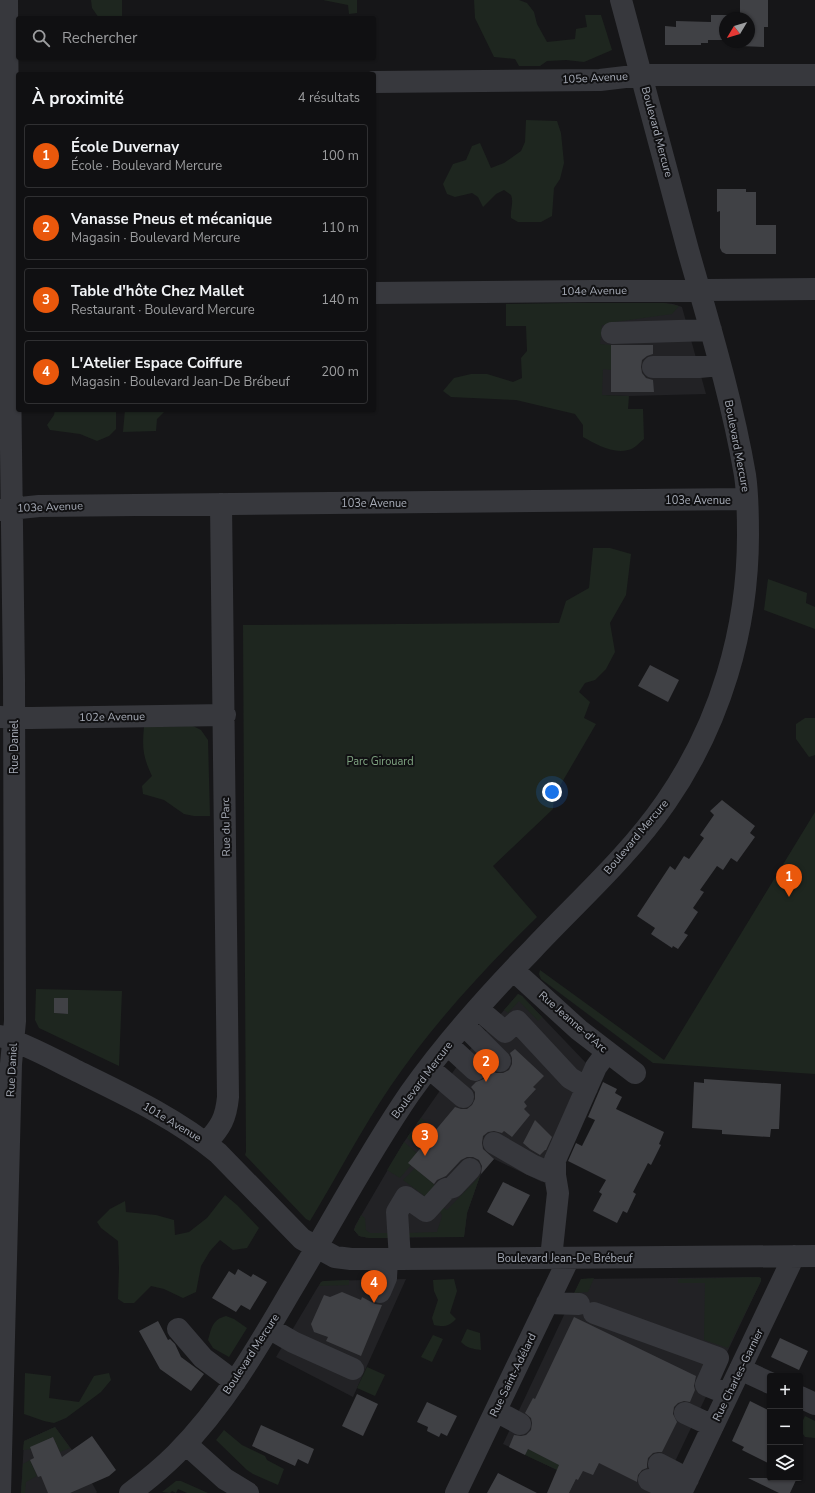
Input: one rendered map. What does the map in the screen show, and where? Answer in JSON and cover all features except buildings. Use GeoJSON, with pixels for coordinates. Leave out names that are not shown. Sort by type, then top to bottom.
{"type":"FeatureCollection","features":[{"type":"Feature","properties":{"kind":"street","name":"Rue Daniel"},"geometry":{"type":"LineString","coordinates":[[0,1493],[11,1064],[7,1038],[15,1021],[7,717],[6,509],[13,297],[7,0]]}},
{"type":"Feature","properties":{"kind":"street","name":"Boulevard Mercure"},"geometry":{"type":"LineString","coordinates":[[130,1493],[164,1466],[186,1444],[235,1382],[317,1248],[385,1130],[429,1068],[513,970],[635,841],[666,802],[693,757],[723,691],[736,648],[745,600],[748,550],[748,499],[746,477],[711,330],[689,254],[621,0]]}},
{"type":"Feature","properties":{"kind":"street","name":"105e Avenue"},"geometry":{"type":"LineString","coordinates":[[376,82],[600,80],[642,76],[815,75]]}},
{"type":"Feature","properties":{"kind":"street","name":"104e Avenue"},"geometry":{"type":"LineString","coordinates":[[376,293],[815,289]]}},
{"type":"Feature","properties":{"kind":"street"},"geometry":{"type":"LineString","coordinates":[[612,333],[711,330]]}},
{"type":"Feature","properties":{"kind":"street"},"geometry":{"type":"LineString","coordinates":[[672,332],[663,367],[720,365]]}},
{"type":"Feature","properties":{"kind":"street","name":"103e Avenue"},"geometry":{"type":"LineString","coordinates":[[6,509],[30,506],[748,499]]}},
{"type":"Feature","properties":{"kind":"street","name":"Rue du Parc"},"geometry":{"type":"LineString","coordinates":[[206,1144],[223,1123],[228,1097],[225,715],[221,504]]}},
{"type":"Feature","properties":{"kind":"street","name":"102e Avenue"},"geometry":{"type":"LineString","coordinates":[[7,717],[225,715]]}},
{"type":"Feature","properties":{"kind":"street","name":"Rue Jeanne-d'Arc"},"geometry":{"type":"LineString","coordinates":[[513,970],[579,1030],[635,1073]]}},
{"type":"Feature","properties":{"kind":"street"},"geometry":{"type":"LineString","coordinates":[[478,1009],[505,1032],[517,1021],[570,1078],[587,1088]]}},
{"type":"Feature","properties":{"kind":"street"},"geometry":{"type":"LineString","coordinates":[[464,1026],[500,1061]]}},
{"type":"Feature","properties":{"kind":"street","name":"101e Avenue"},"geometry":{"type":"LineString","coordinates":[[7,1038],[117,1090],[156,1112],[206,1144],[231,1166],[296,1235],[317,1248]]}},
{"type":"Feature","properties":{"kind":"street"},"geometry":{"type":"LineString","coordinates":[[448,1045],[475,1070]]}},
{"type":"Feature","properties":{"kind":"street","name":"Rue Saint-Adélard"},"geometry":{"type":"LineString","coordinates":[[456,1493],[548,1303],[560,1258],[558,1193],[554,1167],[558,1150],[596,1067],[607,1052]]}},
{"type":"Feature","properties":{"kind":"street"},"geometry":{"type":"LineString","coordinates":[[429,1068],[463,1097]]}},
{"type":"Feature","properties":{"kind":"street"},"geometry":{"type":"LineString","coordinates":[[494,1143],[532,1165],[555,1175]]}},
{"type":"Feature","properties":{"kind":"street"},"geometry":{"type":"LineString","coordinates":[[380,1292],[393,1259],[397,1212],[406,1197],[426,1211],[446,1189],[453,1187],[470,1169]]}},
{"type":"Feature","properties":{"kind":"street","name":"Boulevard Jean-De Brébeuf"},"geometry":{"type":"LineString","coordinates":[[317,1248],[340,1258],[393,1259],[805,1256]]}},
{"type":"Feature","properties":{"kind":"street","name":"Rue Charles-Garnier"},"geometry":{"type":"LineString","coordinates":[[682,1488],[740,1369],[805,1256]]}},
{"type":"Feature","properties":{"kind":"street"},"geometry":{"type":"LineString","coordinates":[[548,1303],[586,1309],[718,1358],[706,1385],[728,1394]]}},
{"type":"Feature","properties":{"kind":"street"},"geometry":{"type":"LineString","coordinates":[[269,1328],[293,1342],[353,1369]]}},
{"type":"Feature","properties":{"kind":"street"},"geometry":{"type":"LineString","coordinates":[[178,1329],[203,1358],[235,1382]]}},
{"type":"Feature","properties":{"kind":"street"},"geometry":{"type":"LineString","coordinates":[[740,1369],[767,1381]]}},
{"type":"Feature","properties":{"kind":"street"},"geometry":{"type":"LineString","coordinates":[[803,1398],[815,1404]]}},
{"type":"Feature","properties":{"kind":"street"},"geometry":{"type":"LineString","coordinates":[[496,1411],[520,1424]]}},
{"type":"Feature","properties":{"kind":"street"},"geometry":{"type":"LineString","coordinates":[[686,1413],[713,1426]]}},
{"type":"Feature","properties":{"kind":"street"},"geometry":{"type":"LineString","coordinates":[[186,1444],[225,1479],[248,1493]]}},
{"type":"Feature","properties":{"kind":"street"},"geometry":{"type":"LineString","coordinates":[[654,1472],[682,1488]]}},
{"type":"Feature","properties":{"kind":"shaded area"},"geometry":{"type":"Polygon","coordinates":[[[569,303],[664,303],[682,307],[706,394],[629,396],[602,395],[569,303]]]}},
{"type":"Feature","properties":{"kind":"shaded area"},"geometry":{"type":"Polygon","coordinates":[[[518,994],[522,996],[587,1064],[562,1137],[542,1182],[494,1159],[480,1176],[467,1213],[464,1237],[369,1238],[359,1236],[354,1230],[355,1226],[404,1142],[462,1059],[518,994]]]}},
{"type":"Feature","properties":{"kind":"shaded area"},"geometry":{"type":"Polygon","coordinates":[[[761,1278],[761,1281],[660,1493],[569,1493],[576,1479],[503,1444],[581,1279],[761,1278]]]}},
{"type":"Feature","properties":{"kind":"shaded area"},"geometry":{"type":"Polygon","coordinates":[[[406,1279],[353,1397],[276,1357],[321,1282],[406,1279]]]}},
{"type":"Feature","properties":{"kind":"shaded area"},"geometry":{"type":"Polygon","coordinates":[[[55,1427],[78,1458],[97,1492],[96,1493],[21,1493],[24,1441],[55,1427]]]}},
{"type":"Feature","properties":{"kind":"green space"},"geometry":{"type":"Polygon","coordinates":[[[91,0],[122,0],[122,16],[98,16],[92,8],[91,0]]]}},
{"type":"Feature","properties":{"kind":"green space"},"geometry":{"type":"Polygon","coordinates":[[[323,0],[357,0],[357,13],[349,14],[348,5],[323,0]]]}},
{"type":"Feature","properties":{"kind":"green space"},"geometry":{"type":"Polygon","coordinates":[[[474,0],[519,0],[527,3],[534,12],[537,24],[547,42],[575,39],[576,29],[587,27],[585,15],[601,15],[612,50],[584,62],[566,60],[547,61],[540,66],[519,66],[515,59],[494,57],[475,18],[474,0]]]}},
{"type":"Feature","properties":{"kind":"green space"},"geometry":{"type":"Polygon","coordinates":[[[526,120],[557,121],[561,133],[564,163],[560,179],[554,188],[552,216],[541,222],[518,222],[511,218],[512,198],[511,195],[504,190],[496,194],[483,207],[478,197],[472,193],[455,197],[447,194],[443,184],[453,164],[466,160],[472,146],[480,143],[491,168],[504,163],[521,151],[525,142],[526,120]]]}},
{"type":"Feature","properties":{"kind":"green space"},"geometry":{"type":"Polygon","coordinates":[[[664,303],[679,306],[672,314],[615,322],[610,326],[602,325],[600,344],[611,345],[611,370],[603,369],[602,395],[629,396],[628,409],[643,409],[644,439],[630,449],[616,451],[583,437],[583,425],[575,414],[516,400],[451,397],[443,391],[454,378],[471,374],[487,374],[513,382],[522,378],[521,358],[527,351],[526,326],[506,326],[506,304],[664,303]]]}},
{"type":"Feature","properties":{"kind":"green space"},"geometry":{"type":"Polygon","coordinates":[[[55,412],[116,412],[116,429],[109,436],[97,441],[80,434],[50,430],[47,425],[55,412]]]}},
{"type":"Feature","properties":{"kind":"green space"},"geometry":{"type":"Polygon","coordinates":[[[125,412],[164,412],[157,419],[156,431],[123,432],[125,412]]]}},
{"type":"Feature","properties":{"kind":"green space","name":"Parc Girouard"},"geometry":{"type":"Polygon","coordinates":[[[593,548],[610,548],[631,554],[626,595],[610,623],[615,652],[606,669],[595,680],[585,683],[579,692],[590,702],[584,718],[596,724],[554,796],[553,809],[493,866],[537,917],[497,957],[459,999],[406,1064],[369,1120],[310,1221],[306,1219],[245,1155],[243,625],[559,623],[566,601],[589,588],[593,548]]]}},
{"type":"Feature","properties":{"kind":"green space"},"geometry":{"type":"Polygon","coordinates":[[[768,579],[807,593],[806,603],[815,607],[815,629],[764,610],[768,579]]]}},
{"type":"Feature","properties":{"kind":"green space"},"geometry":{"type":"Polygon","coordinates":[[[805,718],[815,718],[815,755],[809,757],[796,739],[796,724],[805,718]]]}},
{"type":"Feature","properties":{"kind":"green space"},"geometry":{"type":"Polygon","coordinates":[[[193,726],[201,730],[208,740],[210,816],[194,816],[184,814],[164,800],[143,794],[142,786],[152,776],[144,752],[144,727],[193,726]]]}},
{"type":"Feature","properties":{"kind":"green space"},"geometry":{"type":"Polygon","coordinates":[[[815,812],[815,1074],[653,1063],[541,979],[539,974],[540,970],[664,1060],[815,812]]]}},
{"type":"Feature","properties":{"kind":"green space"},"geometry":{"type":"Polygon","coordinates":[[[36,989],[122,991],[119,1066],[39,1028],[35,1020],[36,989]],[[54,998],[54,1013],[68,1014],[68,999],[54,998]]]}},
{"type":"Feature","properties":{"kind":"green space"},"geometry":{"type":"Polygon","coordinates":[[[518,994],[522,996],[542,1017],[538,1021],[519,1001],[508,1013],[504,1010],[518,994]]]}},
{"type":"Feature","properties":{"kind":"green space"},"geometry":{"type":"Polygon","coordinates":[[[421,1118],[435,1130],[421,1148],[407,1138],[410,1133],[415,1136],[422,1128],[417,1123],[421,1118]]]}},
{"type":"Feature","properties":{"kind":"green space"},"geometry":{"type":"Polygon","coordinates":[[[404,1142],[417,1153],[411,1165],[400,1178],[387,1170],[404,1142]]]}},
{"type":"Feature","properties":{"kind":"green space"},"geometry":{"type":"Polygon","coordinates":[[[415,1168],[438,1188],[429,1199],[403,1180],[415,1168]]]}},
{"type":"Feature","properties":{"kind":"green space"},"geometry":{"type":"Polygon","coordinates":[[[480,1176],[467,1213],[464,1237],[405,1237],[405,1233],[437,1232],[442,1216],[438,1206],[439,1204],[447,1210],[480,1176]]]}},
{"type":"Feature","properties":{"kind":"green space"},"geometry":{"type":"Polygon","coordinates":[[[225,1195],[259,1228],[247,1248],[233,1250],[220,1240],[210,1251],[201,1266],[196,1292],[183,1298],[164,1289],[151,1286],[134,1303],[124,1303],[118,1299],[118,1241],[101,1228],[97,1222],[110,1209],[125,1201],[126,1212],[156,1215],[174,1220],[175,1235],[189,1232],[207,1218],[225,1195]]]}},
{"type":"Feature","properties":{"kind":"green space"},"geometry":{"type":"Polygon","coordinates":[[[361,1215],[365,1218],[366,1230],[370,1233],[389,1233],[389,1238],[369,1238],[359,1236],[354,1230],[361,1215]]]}},
{"type":"Feature","properties":{"kind":"green space"},"geometry":{"type":"Polygon","coordinates":[[[594,1278],[588,1292],[574,1293],[581,1279],[594,1278]]]}},
{"type":"Feature","properties":{"kind":"green space"},"geometry":{"type":"Polygon","coordinates":[[[761,1278],[761,1281],[728,1348],[704,1340],[705,1283],[678,1283],[678,1279],[761,1278]]]}},
{"type":"Feature","properties":{"kind":"green space"},"geometry":{"type":"Polygon","coordinates":[[[454,1279],[457,1291],[450,1313],[456,1319],[451,1324],[446,1326],[434,1325],[432,1318],[438,1300],[434,1291],[433,1280],[454,1279]]]}},
{"type":"Feature","properties":{"kind":"green space"},"geometry":{"type":"Polygon","coordinates":[[[349,1280],[349,1285],[319,1286],[321,1282],[324,1281],[349,1280]]]}},
{"type":"Feature","properties":{"kind":"green space"},"geometry":{"type":"Polygon","coordinates":[[[226,1316],[234,1319],[247,1328],[229,1357],[213,1348],[208,1340],[215,1322],[226,1316]]]}},
{"type":"Feature","properties":{"kind":"green space"},"geometry":{"type":"Polygon","coordinates":[[[467,1329],[480,1333],[481,1350],[470,1348],[461,1342],[467,1329]]]}},
{"type":"Feature","properties":{"kind":"green space"},"geometry":{"type":"Polygon","coordinates":[[[433,1335],[443,1339],[432,1362],[421,1357],[433,1335]]]}},
{"type":"Feature","properties":{"kind":"green space"},"geometry":{"type":"Polygon","coordinates":[[[367,1367],[385,1375],[375,1396],[357,1388],[367,1367]]]}},
{"type":"Feature","properties":{"kind":"green space"},"geometry":{"type":"Polygon","coordinates":[[[25,1373],[51,1376],[49,1398],[79,1402],[94,1376],[109,1373],[111,1380],[101,1392],[66,1418],[54,1423],[24,1414],[25,1373]]]}},
{"type":"Feature","properties":{"kind":"green space"},"geometry":{"type":"Polygon","coordinates":[[[805,1416],[815,1421],[815,1438],[805,1437],[803,1434],[803,1420],[805,1416]]]}},
{"type":"Feature","properties":{"kind":"green space"},"geometry":{"type":"Polygon","coordinates":[[[55,1427],[70,1448],[60,1452],[53,1437],[31,1447],[31,1449],[23,1450],[24,1441],[55,1427]]]}},
{"type":"Feature","properties":{"kind":"green space"},"geometry":{"type":"Polygon","coordinates":[[[224,1430],[242,1445],[265,1456],[267,1460],[284,1469],[278,1485],[247,1470],[216,1440],[224,1430]]]}},
{"type":"Feature","properties":{"kind":"green space"},"geometry":{"type":"Polygon","coordinates":[[[528,1449],[570,1470],[568,1475],[525,1455],[528,1449]]]}},
{"type":"Feature","properties":{"kind":"green space"},"geometry":{"type":"Polygon","coordinates":[[[30,1460],[37,1476],[26,1482],[25,1493],[21,1493],[23,1464],[30,1460]]]}},
{"type":"Feature","properties":{"kind":"green space"},"geometry":{"type":"Polygon","coordinates":[[[176,1481],[181,1481],[208,1493],[187,1493],[178,1489],[176,1493],[172,1491],[170,1493],[162,1492],[176,1481]]]}},
{"type":"Feature","properties":{"kind":"place","name":"École Duvernay"},"geometry":{"type":"Point","coordinates":[789,897]}},
{"type":"Feature","properties":{"kind":"place","name":"Vanasse Pneus et mécanique"},"geometry":{"type":"Point","coordinates":[486,1082]}},
{"type":"Feature","properties":{"kind":"place","name":"Table d'hôte Chez Mallet"},"geometry":{"type":"Point","coordinates":[425,1156]}},
{"type":"Feature","properties":{"kind":"place","name":"L'Atelier Espace Coiffure"},"geometry":{"type":"Point","coordinates":[374,1303]}}]}
